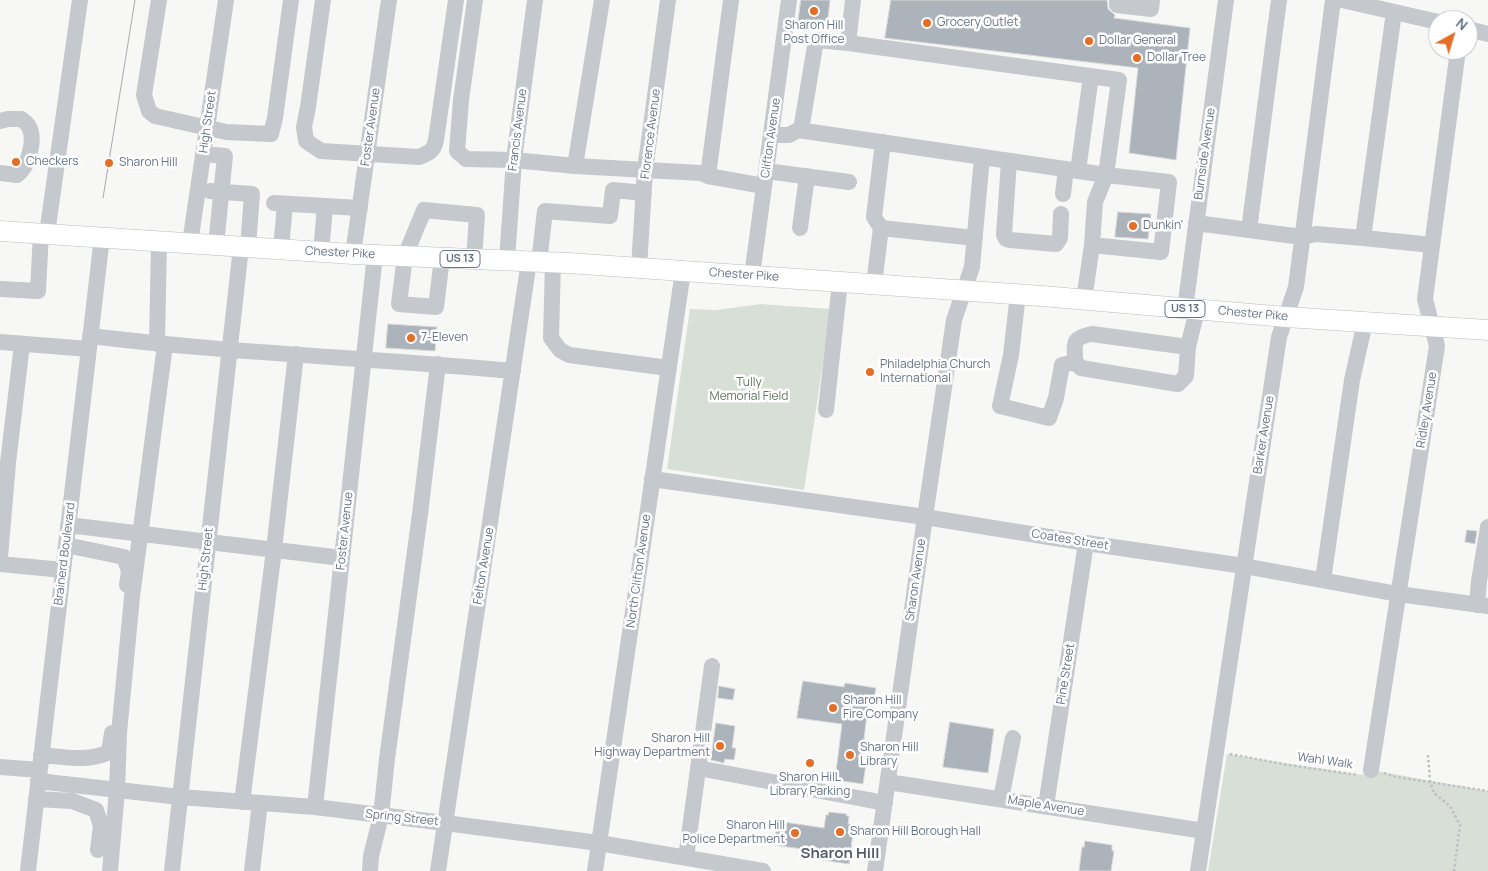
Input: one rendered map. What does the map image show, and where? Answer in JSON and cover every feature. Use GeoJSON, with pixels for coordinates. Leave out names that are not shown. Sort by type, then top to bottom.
{"type":"FeatureCollection","features":[{"type":"Feature","properties":{"kind":"main road","name":"Chester Pike"},"geometry":{"type":"LineString","coordinates":[[0,231],[281,250],[639,268],[1018,294],[1286,317],[1488,330]]}},
{"type":"Feature","properties":{"kind":"street"},"geometry":{"type":"LineString","coordinates":[[0,289],[38,291],[44,234],[80,0]]}},
{"type":"Feature","properties":{"kind":"street"},"geometry":{"type":"LineString","coordinates":[[159,0],[144,95],[149,111],[155,116],[226,132],[271,134],[275,118],[291,0]]}},
{"type":"Feature","properties":{"kind":"street","name":"High Street"},"geometry":{"type":"LineString","coordinates":[[190,243],[226,0]]}},
{"type":"Feature","properties":{"kind":"street"},"geometry":{"type":"LineString","coordinates":[[323,0],[304,127],[306,141],[321,151],[419,157],[428,154],[434,149],[456,0]]}},
{"type":"Feature","properties":{"kind":"street","name":"Foster Avenue"},"geometry":{"type":"LineString","coordinates":[[353,254],[389,0]]}},
{"type":"Feature","properties":{"kind":"street"},"geometry":{"type":"LineString","coordinates":[[475,0],[461,100],[457,151],[466,159],[514,160],[574,166],[701,173],[708,176],[765,178],[807,176],[849,182]]}},
{"type":"Feature","properties":{"kind":"street","name":"Francis Avenue"},"geometry":{"type":"LineString","coordinates":[[507,260],[514,160],[535,0]]}},
{"type":"Feature","properties":{"kind":"street"},"geometry":{"type":"LineString","coordinates":[[574,166],[602,0]]}},
{"type":"Feature","properties":{"kind":"street","name":"Florence Avenue"},"geometry":{"type":"LineString","coordinates":[[639,268],[645,170],[668,0]]}},
{"type":"Feature","properties":{"kind":"street"},"geometry":{"type":"LineString","coordinates":[[708,176],[731,0]]}},
{"type":"Feature","properties":{"kind":"street","name":"Clifton Avenue"},"geometry":{"type":"LineString","coordinates":[[752,276],[789,0]]}},
{"type":"Feature","properties":{"kind":"street"},"geometry":{"type":"LineString","coordinates":[[848,43],[853,0]]}},
{"type":"Feature","properties":{"kind":"street"},"geometry":{"type":"LineString","coordinates":[[1117,0],[1117,5],[1151,9],[1152,0]]}},
{"type":"Feature","properties":{"kind":"street","name":"Burnside Avenue"},"geometry":{"type":"LineString","coordinates":[[1075,362],[1081,368],[1178,384],[1186,376],[1196,222],[1226,0]]}},
{"type":"Feature","properties":{"kind":"street"},"geometry":{"type":"LineString","coordinates":[[1249,230],[1279,0]]}},
{"type":"Feature","properties":{"kind":"street","name":"Barker Avenue"},"geometry":{"type":"LineString","coordinates":[[1198,871],[1279,337],[1296,287],[1333,0]]}},
{"type":"Feature","properties":{"kind":"street"},"geometry":{"type":"LineString","coordinates":[[1342,0],[1428,20]]}},
{"type":"Feature","properties":{"kind":"street"},"geometry":{"type":"LineString","coordinates":[[1363,238],[1394,12]]}},
{"type":"Feature","properties":{"kind":"street"},"geometry":{"type":"LineString","coordinates":[[801,130],[816,40],[1119,80],[1106,175],[1095,202],[1092,245],[1084,300]]}},
{"type":"Feature","properties":{"kind":"street","name":"Ridley Avenue"},"geometry":{"type":"LineString","coordinates":[[1371,770],[1437,346],[1425,299],[1457,60]]}},
{"type":"Feature","properties":{"kind":"street"},"geometry":{"type":"LineString","coordinates":[[1063,194],[1072,170],[1091,76]]}},
{"type":"Feature","properties":{"kind":"street"},"geometry":{"type":"LineString","coordinates":[[0,121],[21,119],[29,127],[31,143],[27,163],[20,173],[17,175],[0,173]]}},
{"type":"Feature","properties":{"kind":"street"},"geometry":{"type":"LineString","coordinates":[[771,135],[789,135],[801,130],[1106,175],[1169,182],[1161,252],[1092,245]]}},
{"type":"Feature","properties":{"kind":"street"},"geometry":{"type":"LineString","coordinates":[[874,284],[882,228],[874,217],[883,142]]}},
{"type":"Feature","properties":{"kind":"street"},"geometry":{"type":"LineString","coordinates":[[203,154],[225,156],[216,245]]}},
{"type":"Feature","properties":{"kind":"street","name":"Sharon Avenue"},"geometry":{"type":"LineString","coordinates":[[875,871],[954,320],[972,267],[982,157]]}},
{"type":"Feature","properties":{"kind":"street"},"geometry":{"type":"LineString","coordinates":[[1010,161],[1004,235],[1006,239],[1056,244],[1060,238],[1061,214]]}},
{"type":"Feature","properties":{"kind":"street"},"geometry":{"type":"LineString","coordinates":[[800,228],[807,176]]}},
{"type":"Feature","properties":{"kind":"street"},"geometry":{"type":"LineString","coordinates":[[198,190],[221,192]]}},
{"type":"Feature","properties":{"kind":"street"},"geometry":{"type":"LineString","coordinates":[[644,193],[613,190],[610,216],[545,211],[541,262],[551,338],[560,350],[569,355],[669,368]]}},
{"type":"Feature","properties":{"kind":"street","name":"High Street"},"geometry":{"type":"LineString","coordinates":[[172,871],[230,349],[252,194],[221,192]]}},
{"type":"Feature","properties":{"kind":"street"},"geometry":{"type":"LineString","coordinates":[[281,250],[280,203],[360,208]]}},
{"type":"Feature","properties":{"kind":"street"},"geometry":{"type":"LineString","coordinates":[[321,252],[325,206]]}},
{"type":"Feature","properties":{"kind":"street"},"geometry":{"type":"LineString","coordinates":[[442,258],[436,307],[399,304],[405,256],[424,210],[477,214],[474,259]]}},
{"type":"Feature","properties":{"kind":"street"},"geometry":{"type":"LineString","coordinates":[[1196,222],[1302,237],[1316,234],[1432,245]]}},
{"type":"Feature","properties":{"kind":"street"},"geometry":{"type":"LineString","coordinates":[[882,228],[975,238]]}},
{"type":"Feature","properties":{"kind":"street","name":"Brainerd Boulevard"},"geometry":{"type":"LineString","coordinates":[[28,871],[102,237]]}},
{"type":"Feature","properties":{"kind":"street"},"geometry":{"type":"LineString","coordinates":[[110,871],[117,790],[119,733],[132,597],[142,534],[161,345],[159,241]]}},
{"type":"Feature","properties":{"kind":"street","name":"Foster Avenue"},"geometry":{"type":"LineString","coordinates":[[315,807],[375,255]]}},
{"type":"Feature","properties":{"kind":"street","name":"Felton Avenue"},"geometry":{"type":"LineString","coordinates":[[438,871],[513,371],[541,262]]}},
{"type":"Feature","properties":{"kind":"street","name":"North Clifton Avenue"},"geometry":{"type":"LineString","coordinates":[[595,871],[683,271]]}},
{"type":"Feature","properties":{"kind":"street"},"geometry":{"type":"LineString","coordinates":[[826,410],[840,282]]}},
{"type":"Feature","properties":{"kind":"street"},"geometry":{"type":"LineString","coordinates":[[1018,294],[1011,355],[1000,406],[1049,418],[1056,398],[1062,365],[1075,362],[1076,342],[1081,336],[1092,334],[1188,347]]}},
{"type":"Feature","properties":{"kind":"street"},"geometry":{"type":"LineString","coordinates":[[1323,580],[1352,380],[1365,322]]}},
{"type":"Feature","properties":{"kind":"street"},"geometry":{"type":"LineString","coordinates":[[0,342],[22,344],[161,345],[513,371]]}},
{"type":"Feature","properties":{"kind":"street"},"geometry":{"type":"LineString","coordinates":[[0,557],[8,463],[22,344]]}},
{"type":"Feature","properties":{"kind":"street"},"geometry":{"type":"LineString","coordinates":[[242,802],[274,550],[296,354]]}},
{"type":"Feature","properties":{"kind":"street"},"geometry":{"type":"LineString","coordinates":[[370,871],[371,856],[381,816],[438,364]]}},
{"type":"Feature","properties":{"kind":"street","name":"Coates Street"},"geometry":{"type":"LineString","coordinates":[[652,479],[925,517],[1244,566],[1398,594],[1483,605]]}},
{"type":"Feature","properties":{"kind":"street"},"geometry":{"type":"LineString","coordinates":[[68,526],[342,558]]}},
{"type":"Feature","properties":{"kind":"street"},"geometry":{"type":"LineString","coordinates":[[1483,605],[1479,581],[1488,528]]}},
{"type":"Feature","properties":{"kind":"street","name":"Pine Street"},"geometry":{"type":"LineString","coordinates":[[1046,806],[1086,543]]}},
{"type":"Feature","properties":{"kind":"street"},"geometry":{"type":"LineString","coordinates":[[0,767],[40,769],[77,758],[100,757],[109,752],[129,571],[124,557],[66,546]]}},
{"type":"Feature","properties":{"kind":"street"},"geometry":{"type":"LineString","coordinates":[[0,564],[63,570]]}},
{"type":"Feature","properties":{"kind":"street"},"geometry":{"type":"LineString","coordinates":[[686,858],[712,666]]}},
{"type":"Feature","properties":{"kind":"street"},"geometry":{"type":"LineString","coordinates":[[1001,799],[1013,738]]}},
{"type":"Feature","properties":{"kind":"street"},"geometry":{"type":"LineString","coordinates":[[698,768],[885,803]]}},
{"type":"Feature","properties":{"kind":"street","name":"Spring Street"},"geometry":{"type":"LineString","coordinates":[[40,769],[117,790],[180,797],[315,807],[445,823],[599,843],[763,871]]}},
{"type":"Feature","properties":{"kind":"street","name":"Maple Avenue"},"geometry":{"type":"LineString","coordinates":[[888,782],[1204,831]]}},
{"type":"Feature","properties":{"kind":"street"},"geometry":{"type":"LineString","coordinates":[[36,799],[72,801],[96,810],[101,826],[98,850]]}},
{"type":"Feature","properties":{"kind":"street"},"geometry":{"type":"LineString","coordinates":[[252,871],[260,803]]}},
{"type":"Feature","properties":{"kind":"path","name":"Wahl Walk"},"geometry":{"type":"LineString","coordinates":[[1216,751],[1288,765],[1362,775],[1371,770],[1396,777],[1488,791]]}},
{"type":"Feature","properties":{"kind":"path"},"geometry":{"type":"LineString","coordinates":[[1428,755],[1430,781],[1434,793],[1450,806],[1460,824],[1454,871]]}},
{"type":"Feature","properties":{"kind":"green space","name":"Tully Memorial Field"},"geometry":{"type":"Polygon","coordinates":[[[761,304],[831,309],[804,490],[667,469],[690,309],[716,310],[761,304]]]}},
{"type":"Feature","properties":{"kind":"green space"},"geometry":{"type":"Polygon","coordinates":[[[1227,754],[1362,775],[1371,770],[1488,791],[1488,871],[1208,871],[1227,754]]]}},
{"type":"Feature","properties":{"kind":"building","name":"Sharon Hill Post Office"},"geometry":{"type":"Polygon","coordinates":[[[801,0],[830,0],[827,26],[798,22],[801,0]]]}},
{"type":"Feature","properties":{"kind":"building"},"geometry":{"type":"Polygon","coordinates":[[[891,0],[1107,0],[1108,9],[1115,15],[1114,18],[1190,28],[1176,160],[1129,153],[1138,68],[885,38],[891,0]]]}},
{"type":"Feature","properties":{"kind":"building","name":"Dunkin'"},"geometry":{"type":"Polygon","coordinates":[[[1118,212],[1151,214],[1148,239],[1115,237],[1118,212]]]}},
{"type":"Feature","properties":{"kind":"building","name":"7-Eleven"},"geometry":{"type":"Polygon","coordinates":[[[388,324],[437,327],[435,351],[386,348],[388,324]]]}},
{"type":"Feature","properties":{"kind":"building"},"geometry":{"type":"Polygon","coordinates":[[[1467,530],[1477,531],[1475,544],[1465,542],[1467,530]]]}},
{"type":"Feature","properties":{"kind":"building","name":"Sharon Hill Fire Company"},"geometry":{"type":"Polygon","coordinates":[[[803,681],[844,687],[845,683],[876,688],[874,699],[869,698],[861,764],[866,764],[863,784],[835,780],[842,724],[797,718],[803,681]]]}},
{"type":"Feature","properties":{"kind":"building"},"geometry":{"type":"Polygon","coordinates":[[[719,686],[735,689],[733,700],[718,698],[719,686]]]}},
{"type":"Feature","properties":{"kind":"building"},"geometry":{"type":"Polygon","coordinates":[[[950,722],[994,729],[988,773],[943,767],[950,722]]]}},
{"type":"Feature","properties":{"kind":"building","name":"Sharon Hill Highway Department"},"geometry":{"type":"Polygon","coordinates":[[[716,723],[735,726],[732,748],[736,748],[734,760],[725,759],[724,763],[711,760],[716,723]]]}},
{"type":"Feature","properties":{"kind":"building"},"geometry":{"type":"Polygon","coordinates":[[[829,812],[847,814],[846,816],[849,816],[848,824],[854,825],[849,864],[822,860],[823,852],[774,845],[777,821],[824,828],[826,815],[829,812]]]}},
{"type":"Feature","properties":{"kind":"building"},"geometry":{"type":"Polygon","coordinates":[[[1085,841],[1112,845],[1112,851],[1114,851],[1111,871],[1079,871],[1082,847],[1084,847],[1085,841]]]}},
{"type":"Feature","properties":{"kind":"tram line"},"geometry":{"type":"LineString","coordinates":[[103,198],[135,0]]}},
{"type":"Feature","properties":{"kind":"place","name":"Sharon Hill Post Office"},"geometry":{"type":"Point","coordinates":[814,11]}},
{"type":"Feature","properties":{"kind":"place","name":"Grocery Outlet"},"geometry":{"type":"Point","coordinates":[927,23]}},
{"type":"Feature","properties":{"kind":"place","name":"Dollar General"},"geometry":{"type":"Point","coordinates":[1089,41]}},
{"type":"Feature","properties":{"kind":"place","name":"Dollar Tree"},"geometry":{"type":"Point","coordinates":[1137,58]}},
{"type":"Feature","properties":{"kind":"place","name":"Checkers"},"geometry":{"type":"Point","coordinates":[16,162]}},
{"type":"Feature","properties":{"kind":"place","name":"Sharon Hill"},"geometry":{"type":"Point","coordinates":[109,163]}},
{"type":"Feature","properties":{"kind":"place","name":"Dunkin'"},"geometry":{"type":"Point","coordinates":[1133,226]}},
{"type":"Feature","properties":{"kind":"place","name":"7-Eleven"},"geometry":{"type":"Point","coordinates":[411,338]}},
{"type":"Feature","properties":{"kind":"place","name":"Philadelphia Church International"},"geometry":{"type":"Point","coordinates":[870,372]}},
{"type":"Feature","properties":{"kind":"place","name":"Sharon Hill Fire Company"},"geometry":{"type":"Point","coordinates":[833,708]}},
{"type":"Feature","properties":{"kind":"place","name":"Sharon Hill Highway Department"},"geometry":{"type":"Point","coordinates":[720,746]}},
{"type":"Feature","properties":{"kind":"place","name":"Sharon Hill Library"},"geometry":{"type":"Point","coordinates":[850,755]}},
{"type":"Feature","properties":{"kind":"place","name":"Sharon HilL Library Parking"},"geometry":{"type":"Point","coordinates":[810,763]}},
{"type":"Feature","properties":{"kind":"place","name":"Sharon Hill Borough Hall"},"geometry":{"type":"Point","coordinates":[840,832]}},
{"type":"Feature","properties":{"kind":"place","name":"Sharon Hill Police Department"},"geometry":{"type":"Point","coordinates":[795,833]}},
{"type":"Feature","properties":{"kind":"district","name":"Sharon Hill"},"geometry":{"type":"Point","coordinates":[840,854]}}]}
